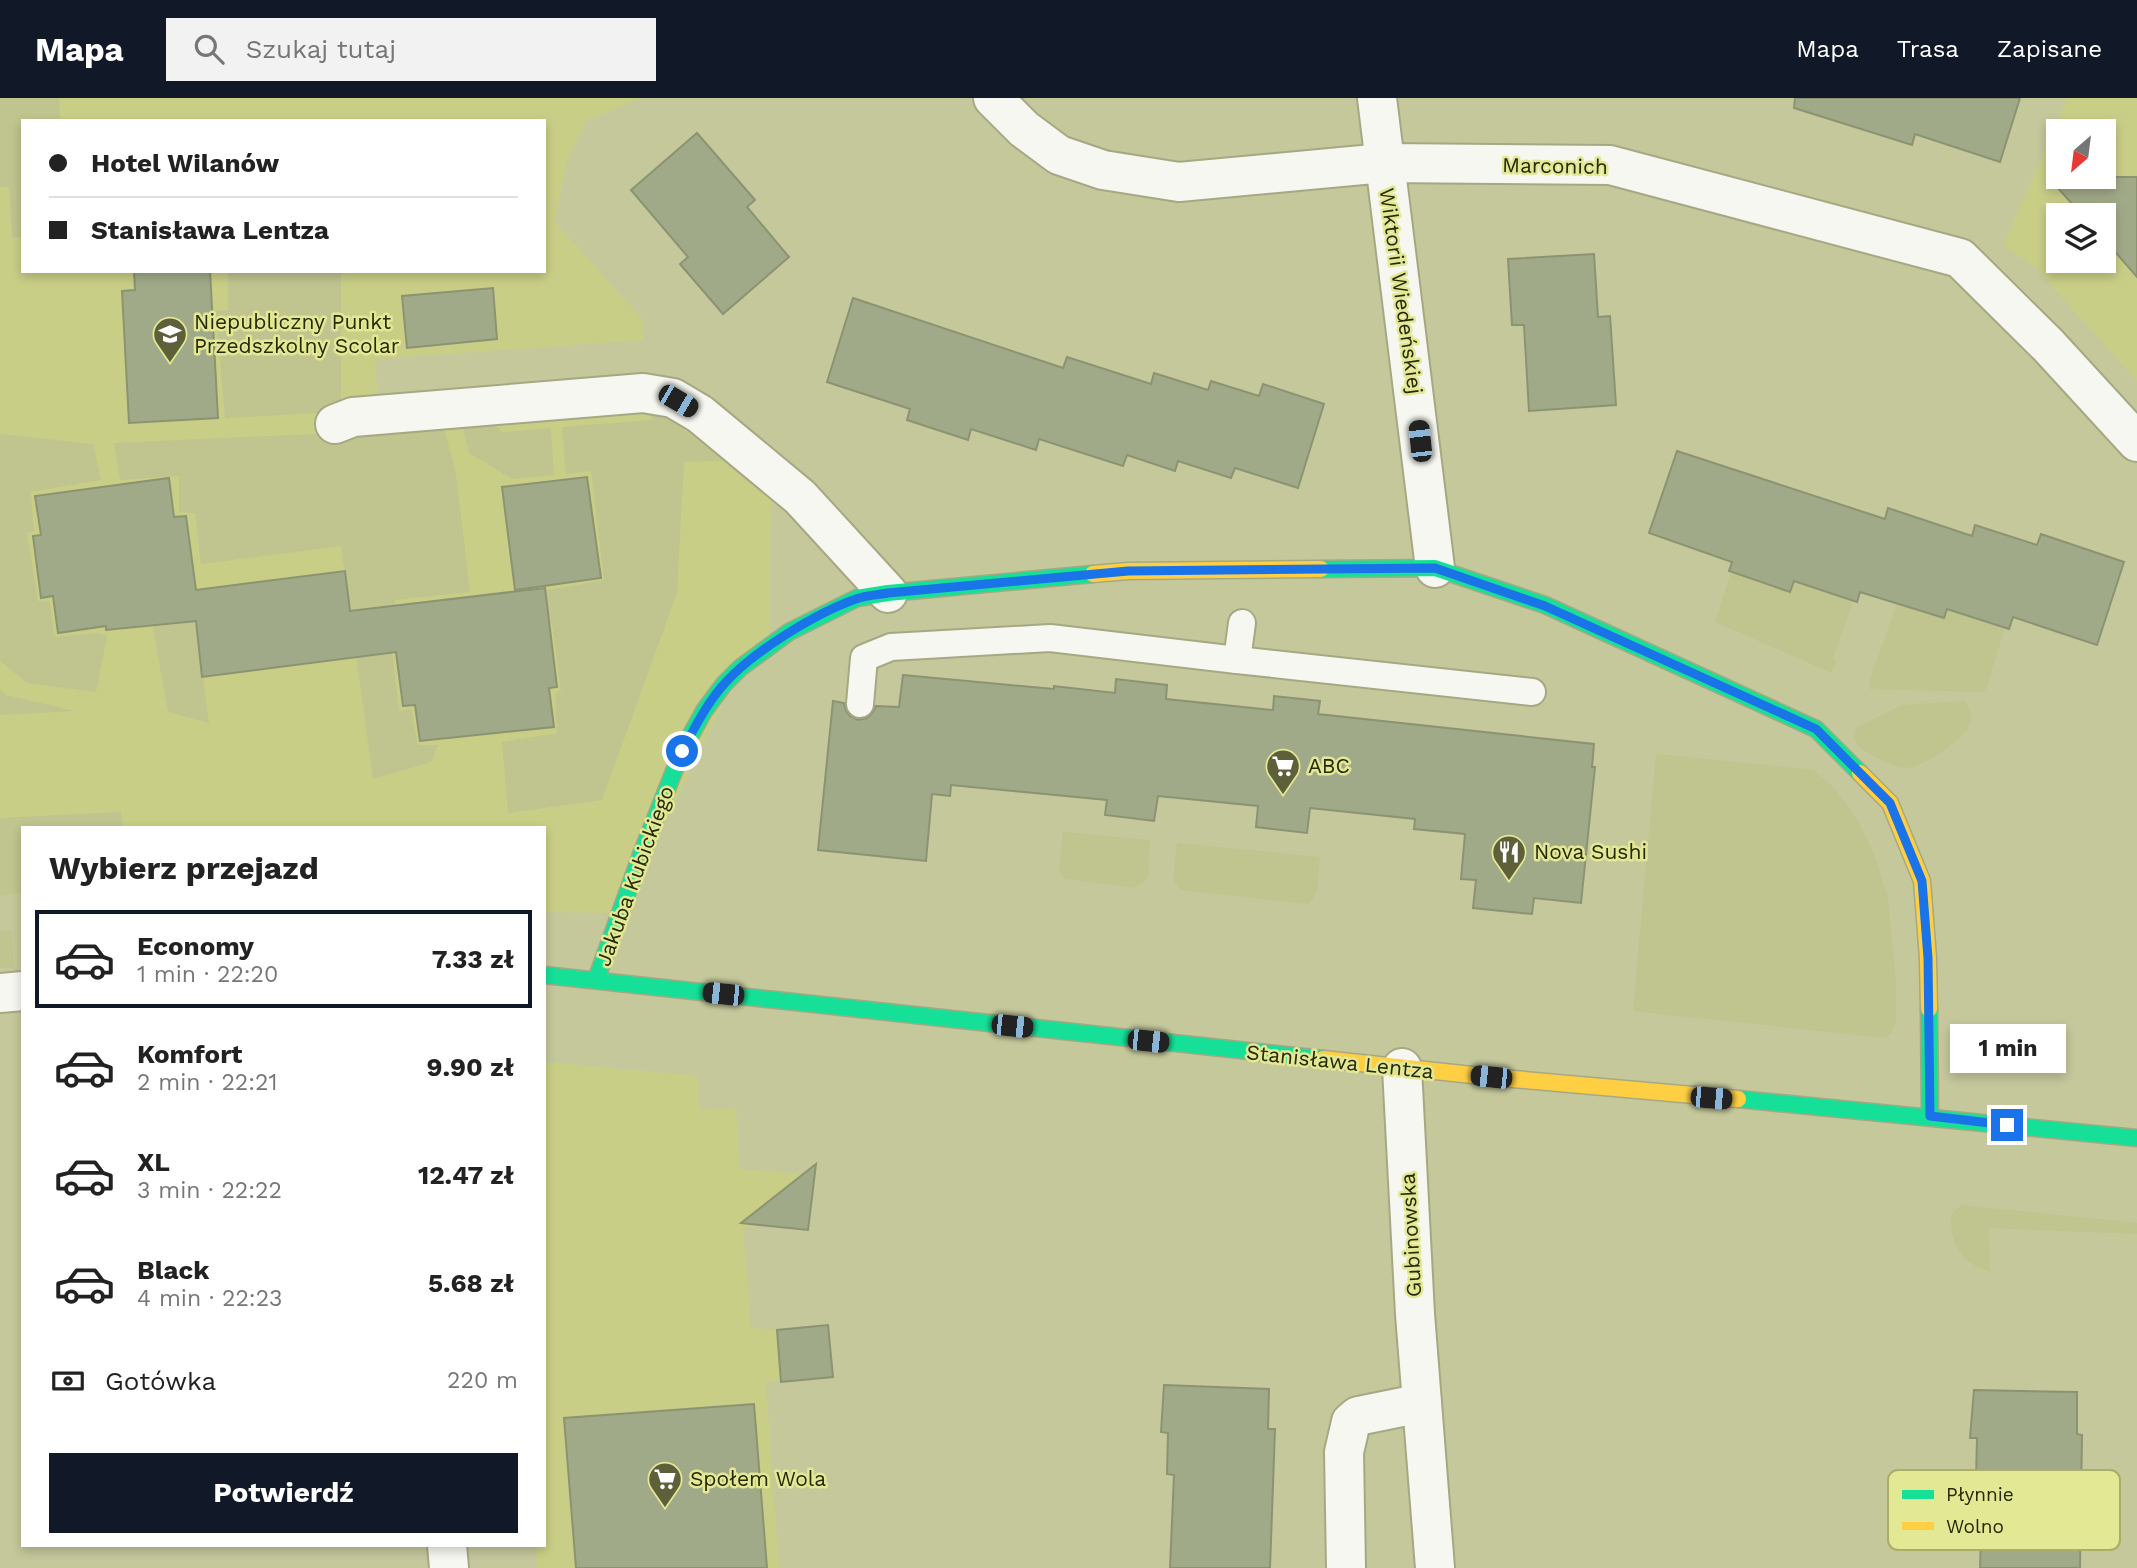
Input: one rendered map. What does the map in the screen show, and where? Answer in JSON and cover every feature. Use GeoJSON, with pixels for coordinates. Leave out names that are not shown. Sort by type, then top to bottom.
{"type":"FeatureCollection","features":[{"type":"Feature","properties":{"kind":"street","name":"Marconich"},"geometry":{"type":"LineString","coordinates":[[993,98],[1024,130],[1059,155],[1103,170],[1180,182],[1384,163],[1610,165],[1960,258],[2048,345],[2137,442]]}},
{"type":"Feature","properties":{"kind":"street","name":"Wiktorii Wiedeńskiej"},"geometry":{"type":"LineString","coordinates":[[1377,98],[1409,340],[1435,568]]}},
{"type":"Feature","properties":{"kind":"street"},"geometry":{"type":"LineString","coordinates":[[335,424],[353,417],[643,393],[673,398],[700,414],[800,497],[888,593]]}},
{"type":"Feature","properties":{"kind":"street","name":"Jakuba Kubickiego"},"geometry":{"type":"LineString","coordinates":[[596,980],[682,751],[704,711],[740,668],[789,632],[857,598],[1128,571],[1435,568],[1545,606],[1816,729],[1890,803],[1922,881],[1928,958],[1930,1116]]}},
{"type":"Feature","properties":{"kind":"street","name":"Stanisława Lentza"},"geometry":{"type":"LineString","coordinates":[[546,975],[1402,1068],[1930,1116],[2137,1138]]}},
{"type":"Feature","properties":{"kind":"street"},"geometry":{"type":"LineString","coordinates":[[0,993],[21,991]]}},
{"type":"Feature","properties":{"kind":"street","name":"Gubinowska"},"geometry":{"type":"LineString","coordinates":[[1402,1068],[1412,1256],[1435,1568]]}},
{"type":"Feature","properties":{"kind":"street"},"geometry":{"type":"LineString","coordinates":[[1346,1568],[1344,1452],[1351,1422],[1358,1416],[1422,1402]]}},
{"type":"Feature","properties":{"kind":"street"},"geometry":{"type":"LineString","coordinates":[[447,1547],[449,1568]]}},
{"type":"Feature","properties":{"kind":"lane"},"geometry":{"type":"LineString","coordinates":[[1237,660],[1242,622]]}},
{"type":"Feature","properties":{"kind":"lane"},"geometry":{"type":"LineString","coordinates":[[860,704],[864,658],[891,647],[1050,638],[1532,692]]}},
{"type":"Feature","properties":{"kind":"shaded area"},"geometry":{"type":"Polygon","coordinates":[[[0,98],[641,98],[586,121],[566,164],[555,222],[643,320],[644,340],[375,359],[380,430],[652,404],[771,498],[769,647],[740,668],[621,913],[546,912],[546,826],[21,826],[21,893],[0,895],[0,98]]]}},
{"type":"Feature","properties":{"kind":"shaded area"},"geometry":{"type":"Polygon","coordinates":[[[0,98],[59,98],[60,119],[21,119],[21,237],[12,237],[9,187],[0,187],[0,98]]]}},
{"type":"Feature","properties":{"kind":"shaded area"},"geometry":{"type":"Polygon","coordinates":[[[2067,98],[2137,98],[2137,381],[2034,266],[2003,246],[2046,147],[2046,189],[2116,189],[2116,119],[2058,119],[2067,98]]]}},
{"type":"Feature","properties":{"kind":"shaded area"},"geometry":{"type":"Polygon","coordinates":[[[228,273],[341,273],[341,412],[225,418],[216,311],[228,310],[228,273]]]}},
{"type":"Feature","properties":{"kind":"shaded area"},"geometry":{"type":"Polygon","coordinates":[[[652,404],[723,461],[684,462],[677,593],[602,800],[508,813],[502,742],[557,733],[555,693],[561,690],[552,623],[540,623],[537,592],[604,580],[591,471],[566,474],[562,427],[651,420],[652,404]]]}},
{"type":"Feature","properties":{"kind":"shaded area"},"geometry":{"type":"Polygon","coordinates":[[[489,419],[503,432],[551,428],[554,475],[512,479],[469,453],[462,424],[489,419]]]}},
{"type":"Feature","properties":{"kind":"shaded area"},"geometry":{"type":"Polygon","coordinates":[[[443,424],[456,474],[470,592],[395,600],[398,640],[391,643],[399,711],[411,709],[418,745],[438,745],[431,762],[373,779],[341,546],[201,564],[195,513],[179,512],[179,476],[120,480],[114,443],[358,432],[443,424]]]}},
{"type":"Feature","properties":{"kind":"shaded area"},"geometry":{"type":"Polygon","coordinates":[[[0,434],[93,444],[101,480],[31,492],[34,531],[27,533],[38,601],[50,602],[54,637],[98,633],[107,636],[96,692],[27,683],[0,661],[0,434]]]}},
{"type":"Feature","properties":{"kind":"shaded area"},"geometry":{"type":"Polygon","coordinates":[[[1731,572],[1790,592],[1794,581],[1853,601],[1833,659],[1837,661],[1832,673],[1715,622],[1731,572]]]}},
{"type":"Feature","properties":{"kind":"shaded area"},"geometry":{"type":"Polygon","coordinates":[[[1897,603],[1944,618],[1947,609],[2005,627],[1986,689],[1981,692],[1869,689],[1897,603]]]}},
{"type":"Feature","properties":{"kind":"shaded area"},"geometry":{"type":"Polygon","coordinates":[[[195,618],[209,723],[168,712],[152,622],[195,618]]]}},
{"type":"Feature","properties":{"kind":"shaded area"},"geometry":{"type":"Polygon","coordinates":[[[0,689],[6,695],[75,711],[0,715],[0,689]]]}},
{"type":"Feature","properties":{"kind":"shaded area"},"geometry":{"type":"Polygon","coordinates":[[[1964,701],[1971,715],[1969,727],[1947,748],[1913,767],[1899,767],[1886,762],[1864,750],[1854,738],[1857,727],[1902,705],[1964,701]]]}},
{"type":"Feature","properties":{"kind":"shaded area"},"geometry":{"type":"Polygon","coordinates":[[[1656,754],[1814,770],[1836,790],[1858,821],[1875,856],[1888,899],[1896,982],[1896,1022],[1891,1033],[1885,1038],[1633,1011],[1656,754]]]}},
{"type":"Feature","properties":{"kind":"shaded area"},"geometry":{"type":"Polygon","coordinates":[[[121,812],[123,826],[21,826],[21,893],[0,895],[0,818],[121,812]]]}},
{"type":"Feature","properties":{"kind":"shaded area"},"geometry":{"type":"Polygon","coordinates":[[[1063,832],[1150,840],[1148,876],[1142,884],[1132,887],[1065,879],[1059,870],[1063,832]]]}},
{"type":"Feature","properties":{"kind":"shaded area"},"geometry":{"type":"Polygon","coordinates":[[[1177,843],[1320,857],[1315,895],[1308,904],[1180,890],[1173,880],[1177,843]]]}},
{"type":"Feature","properties":{"kind":"shaded area"},"geometry":{"type":"Polygon","coordinates":[[[11,930],[14,968],[0,968],[0,931],[11,930]]]}},
{"type":"Feature","properties":{"kind":"shaded area"},"geometry":{"type":"Polygon","coordinates":[[[546,1062],[698,1076],[699,1110],[736,1108],[740,1169],[811,1175],[813,1187],[808,1230],[767,1225],[743,1229],[751,1328],[777,1330],[828,1325],[833,1377],[766,1383],[779,1568],[537,1568],[535,1547],[546,1547],[546,1062]]]}},
{"type":"Feature","properties":{"kind":"shaded area"},"geometry":{"type":"Polygon","coordinates":[[[1961,1205],[2137,1223],[2137,1234],[1989,1228],[1990,1271],[1971,1263],[1955,1242],[1952,1213],[1961,1205]]]}},
{"type":"Feature","properties":{"kind":"building"},"geometry":{"type":"Polygon","coordinates":[[[1795,98],[2020,98],[2000,162],[1915,134],[1912,145],[1794,108],[1795,98]]]}},
{"type":"Feature","properties":{"kind":"building"},"geometry":{"type":"Polygon","coordinates":[[[697,133],[755,200],[747,207],[789,257],[723,314],[680,264],[688,257],[631,190],[697,133]]]}},
{"type":"Feature","properties":{"kind":"building"},"geometry":{"type":"Polygon","coordinates":[[[2116,177],[2137,177],[2137,277],[2116,253],[2116,203],[2071,203],[2059,189],[2116,189],[2116,177]]]}},
{"type":"Feature","properties":{"kind":"building"},"geometry":{"type":"Polygon","coordinates":[[[1594,254],[1598,317],[1610,316],[1616,405],[1529,411],[1524,325],[1512,325],[1508,259],[1594,254]]]}},
{"type":"Feature","properties":{"kind":"building"},"geometry":{"type":"Polygon","coordinates":[[[134,273],[210,273],[218,418],[129,423],[122,291],[135,290],[134,273]]]}},
{"type":"Feature","properties":{"kind":"building"},"geometry":{"type":"Polygon","coordinates":[[[493,288],[497,339],[407,348],[402,296],[493,288]]]}},
{"type":"Feature","properties":{"kind":"building"},"geometry":{"type":"Polygon","coordinates":[[[853,298],[1063,368],[1067,357],[1151,384],[1154,373],[1208,390],[1211,381],[1259,396],[1263,384],[1324,404],[1298,488],[1235,468],[1231,478],[1178,461],[1175,471],[1127,455],[1123,466],[1039,439],[1036,450],[971,429],[968,440],[907,420],[910,409],[827,382],[853,298]]]}},
{"type":"Feature","properties":{"kind":"building"},"geometry":{"type":"Polygon","coordinates":[[[1677,451],[1885,519],[1888,508],[1972,536],[1975,525],[2037,545],[2041,534],[2124,562],[2097,645],[2013,617],[2009,629],[1947,609],[1944,618],[1860,592],[1857,602],[1794,581],[1790,592],[1729,571],[1732,562],[1649,533],[1677,451]]]}},
{"type":"Feature","properties":{"kind":"building"},"geometry":{"type":"Polygon","coordinates":[[[587,477],[601,578],[515,590],[502,487],[587,477]]]}},
{"type":"Feature","properties":{"kind":"building"},"geometry":{"type":"Polygon","coordinates":[[[169,478],[174,517],[186,516],[196,590],[345,571],[350,611],[545,588],[557,687],[549,688],[554,727],[420,741],[415,705],[403,706],[396,652],[202,677],[196,621],[106,630],[106,626],[58,633],[53,596],[41,598],[33,536],[41,535],[35,496],[169,478]]]}},
{"type":"Feature","properties":{"kind":"building"},"geometry":{"type":"Polygon","coordinates":[[[903,675],[1115,693],[1116,679],[1167,685],[1166,699],[1273,710],[1274,696],[1320,701],[1318,714],[1594,744],[1592,767],[1595,767],[1581,903],[1534,898],[1532,914],[1473,908],[1476,880],[1461,879],[1465,834],[1414,829],[1415,819],[1310,808],[1307,833],[1256,827],[1258,806],[1158,796],[1154,821],[1105,815],[1107,800],[951,785],[950,796],[932,794],[926,861],[818,850],[833,701],[844,703],[850,716],[858,720],[867,718],[876,706],[899,707],[903,675]]]}},
{"type":"Feature","properties":{"kind":"building"},"geometry":{"type":"Polygon","coordinates":[[[816,1164],[808,1230],[741,1223],[816,1164]]]}},
{"type":"Feature","properties":{"kind":"building"},"geometry":{"type":"Polygon","coordinates":[[[828,1325],[833,1377],[781,1382],[777,1330],[828,1325]]]}},
{"type":"Feature","properties":{"kind":"building"},"geometry":{"type":"Polygon","coordinates":[[[1164,1385],[1269,1389],[1268,1429],[1275,1429],[1270,1568],[1170,1568],[1174,1475],[1167,1474],[1168,1433],[1161,1432],[1164,1385]]]}},
{"type":"Feature","properties":{"kind":"building"},"geometry":{"type":"Polygon","coordinates":[[[1974,1390],[2077,1392],[2077,1434],[2082,1435],[2081,1470],[1976,1470],[1977,1438],[1970,1438],[1974,1390]]]}},
{"type":"Feature","properties":{"kind":"building"},"geometry":{"type":"Polygon","coordinates":[[[754,1404],[767,1568],[576,1568],[564,1418],[754,1404]]]}},
{"type":"Feature","properties":{"kind":"building"},"geometry":{"type":"Polygon","coordinates":[[[1981,1550],[2080,1550],[2080,1568],[1980,1568],[1981,1550]]]}},
{"type":"Feature","properties":{"kind":"traffic: fast"},"geometry":{"type":"LineString","coordinates":[[1321,569],[1435,568],[1545,605],[1816,729],[1860,773]]}},
{"type":"Feature","properties":{"kind":"traffic: fast"},"geometry":{"type":"LineString","coordinates":[[596,980],[682,751],[704,711],[740,668],[789,632],[857,598],[1093,574]]}},
{"type":"Feature","properties":{"kind":"traffic: fast"},"geometry":{"type":"LineString","coordinates":[[546,975],[1323,1059]]}},
{"type":"Feature","properties":{"kind":"traffic: fast"},"geometry":{"type":"LineString","coordinates":[[1929,1009],[1930,1116]]}},
{"type":"Feature","properties":{"kind":"traffic: fast"},"geometry":{"type":"LineString","coordinates":[[1738,1099],[2137,1138]]}},
{"type":"Feature","properties":{"kind":"traffic: slow"},"geometry":{"type":"LineString","coordinates":[[1093,574],[1128,571],[1321,569]]}},
{"type":"Feature","properties":{"kind":"traffic: slow"},"geometry":{"type":"LineString","coordinates":[[1860,773],[1890,803],[1922,881],[1929,1009]]}},
{"type":"Feature","properties":{"kind":"traffic: slow"},"geometry":{"type":"LineString","coordinates":[[1323,1059],[1738,1099]]}},
{"type":"Feature","properties":{"kind":"place","name":"Niepubliczny Punkt Przedszkolny Scolar"},"geometry":{"type":"Point","coordinates":[170,364]}},
{"type":"Feature","properties":{"kind":"place","name":"ABC"},"geometry":{"type":"Point","coordinates":[1283,796]}},
{"type":"Feature","properties":{"kind":"place","name":"Nova Sushi"},"geometry":{"type":"Point","coordinates":[1509,882]}},
{"type":"Feature","properties":{"kind":"place","name":"Społem Wola"},"geometry":{"type":"Point","coordinates":[665,1509]}},
{"type":"Feature","properties":{"kind":"route"},"geometry":{"type":"LineString","coordinates":[[682,751],[704,711],[740,668],[789,632],[857,598],[1128,571],[1435,568],[1545,606],[1816,729],[1890,803],[1922,881],[1928,958],[1927,1052],[1930,1116],[2007,1125]]}}]}
